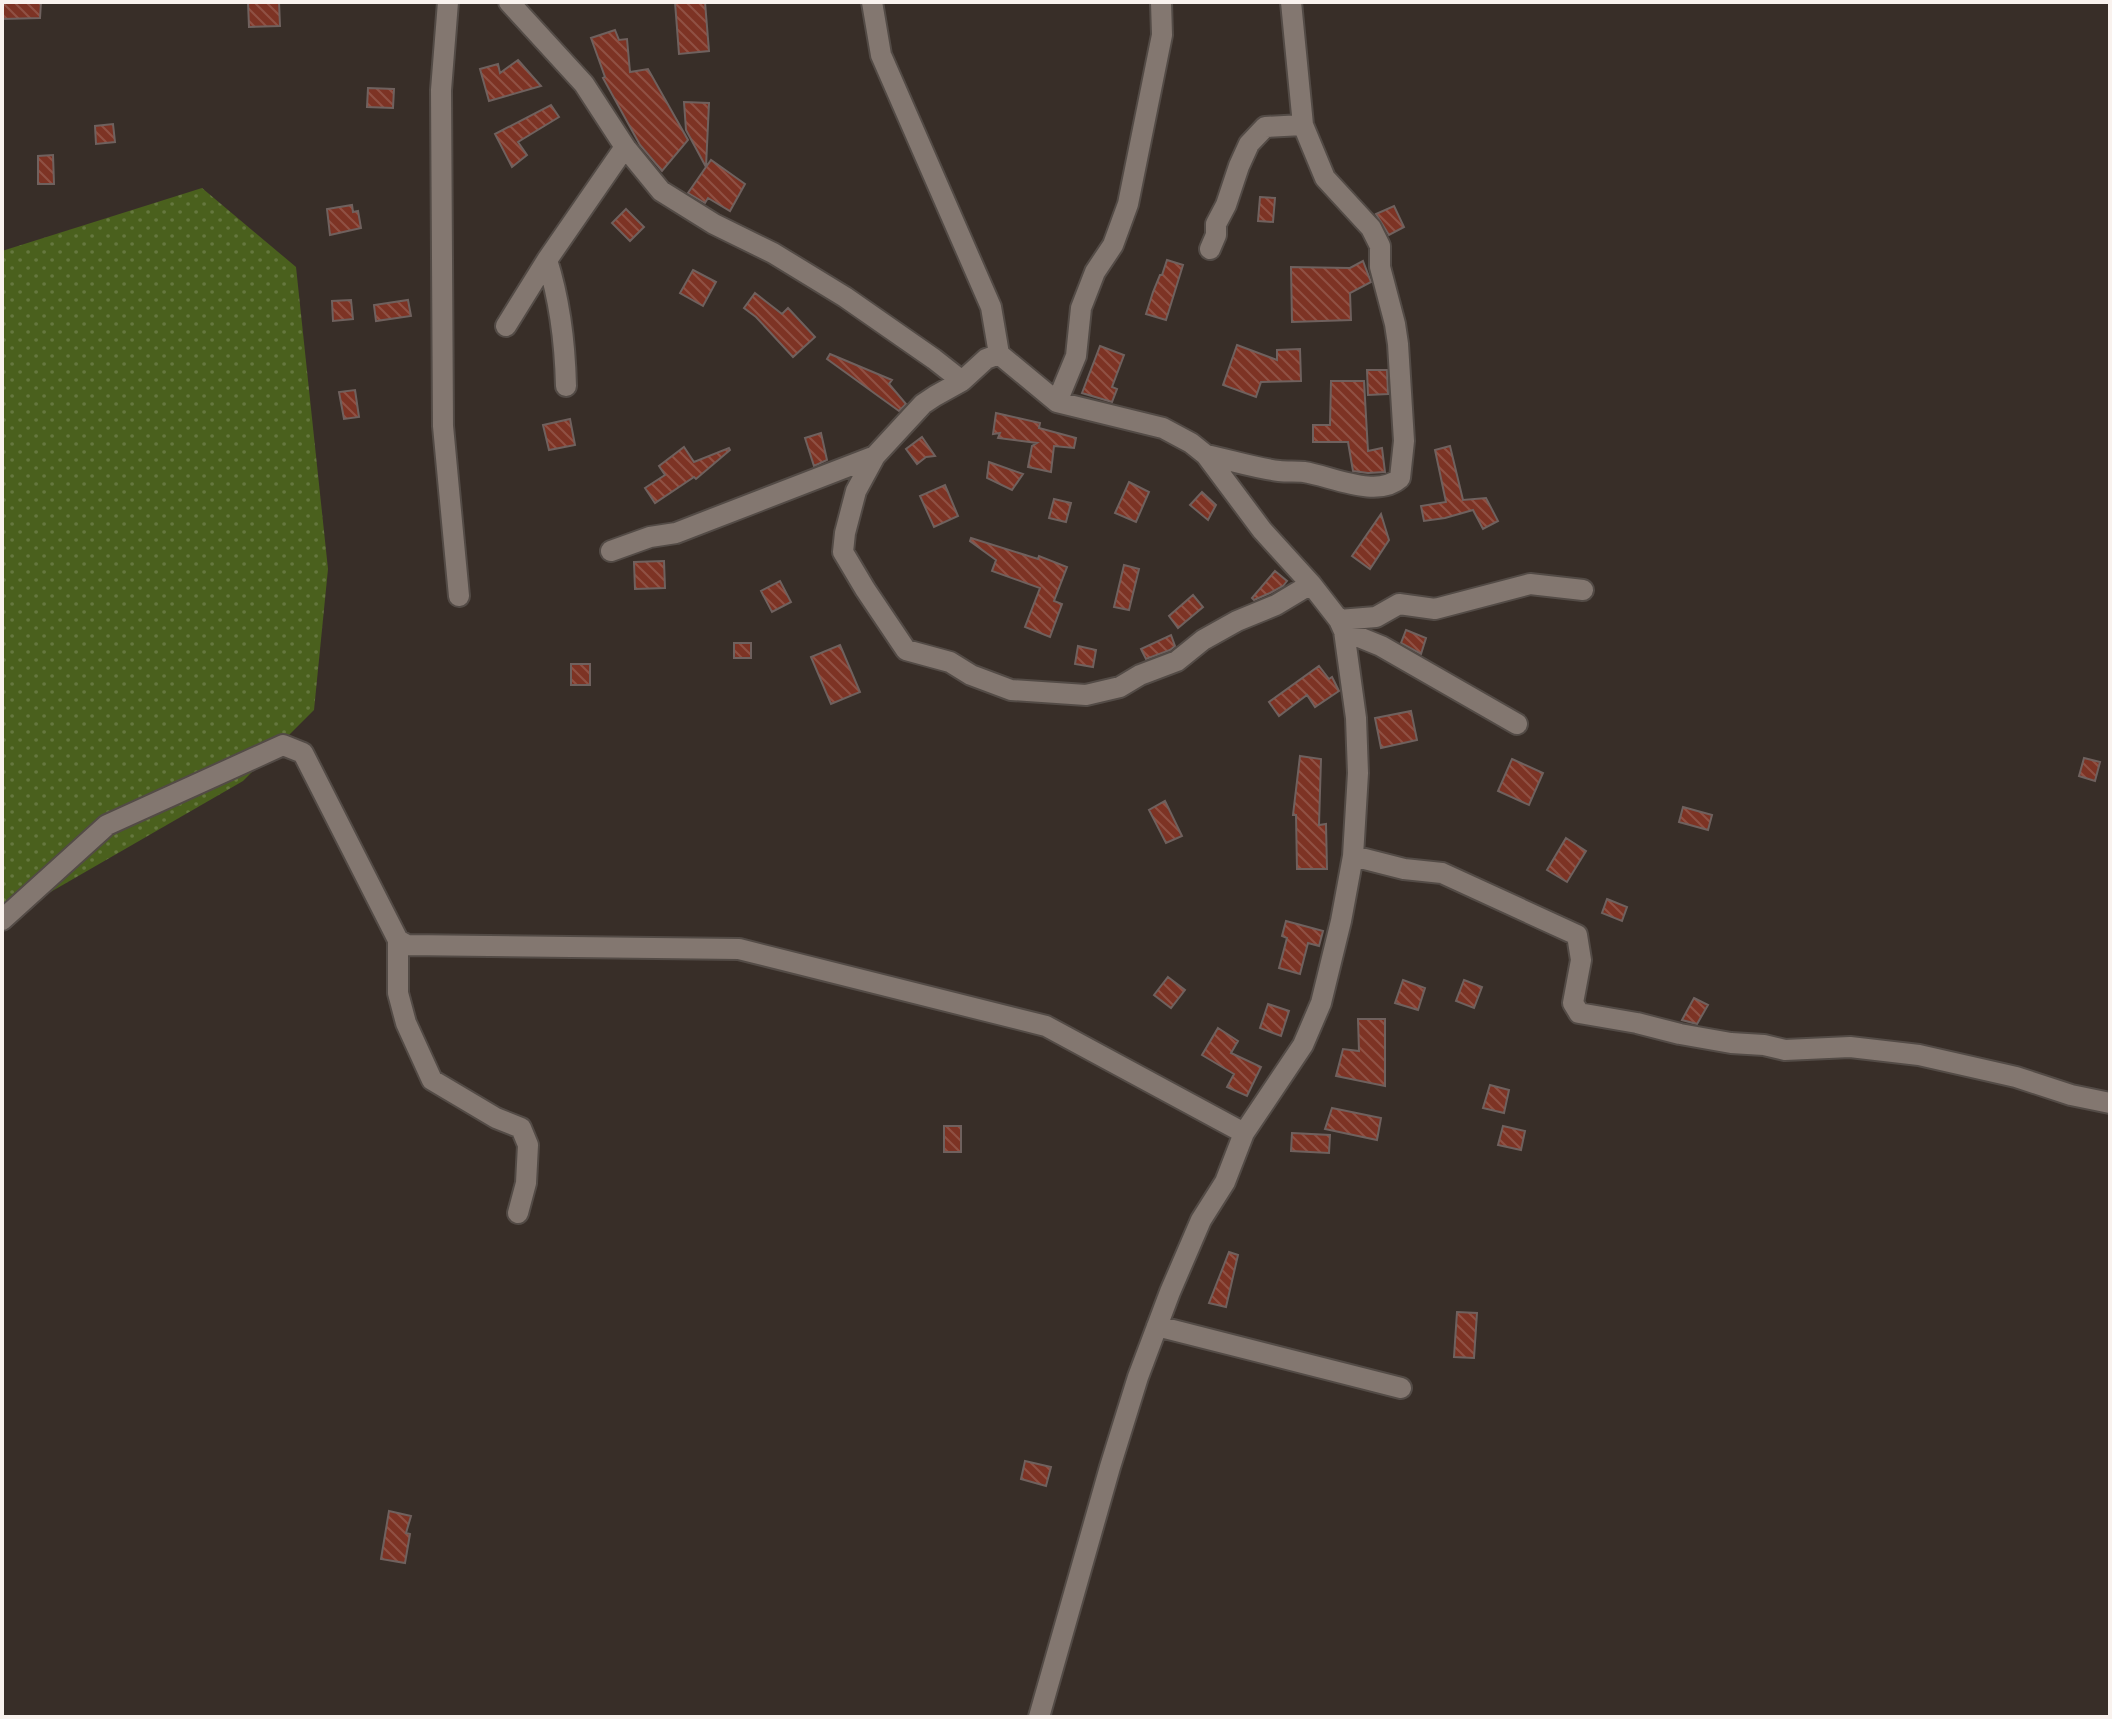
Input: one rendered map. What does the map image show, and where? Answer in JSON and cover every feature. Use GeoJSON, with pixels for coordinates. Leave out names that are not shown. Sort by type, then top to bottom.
{"type":"FeatureCollection","features":[{"type":"Feature","properties":{"kind":"street"},"geometry":{"type":"LineString","coordinates":[[448,2],[441,90],[443,426],[459,596]]}},
{"type":"Feature","properties":{"kind":"street"},"geometry":{"type":"LineString","coordinates":[[509,2],[584,84],[625,147],[661,191],[845,297],[962,381]]}},
{"type":"Feature","properties":{"kind":"street"},"geometry":{"type":"LineString","coordinates":[[872,2],[881,55],[991,307],[999,354],[1057,402],[1163,428],[1206,455],[1262,530],[1311,584],[1341,626],[1356,718],[1358,773],[1353,856],[1321,1003],[1303,1045],[1244,1133],[1225,1182],[1201,1220],[1157,1326],[1110,1467],[1039,1717]]}},
{"type":"Feature","properties":{"kind":"street"},"geometry":{"type":"LineString","coordinates":[[1057,402],[1076,356],[1081,308],[1095,272],[1113,245],[1128,204],[1162,35],[1161,2]]}},
{"type":"Feature","properties":{"kind":"street"},"geometry":{"type":"LineString","coordinates":[[1206,455],[1278,471],[1318,475],[1337,482],[1384,486],[1394,484],[1400,478],[1404,441],[1398,344],[1380,267],[1380,246],[1371,228],[1325,178],[1303,125],[1291,2]]}},
{"type":"Feature","properties":{"kind":"street"},"geometry":{"type":"LineString","coordinates":[[1210,249],[1216,235],[1216,224],[1249,144],[1265,127],[1303,125]]}},
{"type":"Feature","properties":{"kind":"street"},"geometry":{"type":"LineString","coordinates":[[506,326],[625,147]]}},
{"type":"Feature","properties":{"kind":"street"},"geometry":{"type":"LineString","coordinates":[[547,260],[565,342],[566,386]]}},
{"type":"Feature","properties":{"kind":"street"},"geometry":{"type":"LineString","coordinates":[[999,354],[986,359],[962,381],[923,404],[875,456],[856,491],[843,552],[906,650],[950,662],[971,675],[1011,690],[1086,695],[1120,687],[1140,675],[1177,661],[1203,640],[1237,621],[1276,605],[1311,584]]}},
{"type":"Feature","properties":{"kind":"street"},"geometry":{"type":"LineString","coordinates":[[611,551],[650,537],[676,533],[875,456]]}},
{"type":"Feature","properties":{"kind":"street"},"geometry":{"type":"LineString","coordinates":[[1341,626],[1376,617],[1399,604],[1435,609],[1530,584],[1583,590]]}},
{"type":"Feature","properties":{"kind":"street"},"geometry":{"type":"LineString","coordinates":[[1341,626],[1517,724]]}},
{"type":"Feature","properties":{"kind":"street"},"geometry":{"type":"LineString","coordinates":[[2,920],[107,825],[283,745],[303,753],[398,940],[398,993],[406,1023],[432,1080],[496,1118],[521,1128],[528,1145],[526,1183],[518,1213]]}},
{"type":"Feature","properties":{"kind":"street"},"geometry":{"type":"LineString","coordinates":[[1353,856],[1404,869],[1442,873],[1577,935],[1581,960],[1573,1003],[1579,1013],[1680,1034],[1785,1050],[1850,1047],[1919,1055],[2110,1103]]}},
{"type":"Feature","properties":{"kind":"street"},"geometry":{"type":"LineString","coordinates":[[398,940],[407,945],[739,949],[1046,1026],[1244,1133]]}},
{"type":"Feature","properties":{"kind":"street"},"geometry":{"type":"LineString","coordinates":[[1157,1326],[1401,1388]]}},
{"type":"Feature","properties":{"kind":"green space"},"geometry":{"type":"Polygon","coordinates":[[[202,188],[296,267],[328,569],[314,710],[243,781],[2,920],[2,251],[202,188]]]}},
{"type":"Feature","properties":{"kind":"building"},"geometry":{"type":"Polygon","coordinates":[[[2,2],[41,2],[40,18],[2,19],[2,2]]]}},
{"type":"Feature","properties":{"kind":"building"},"geometry":{"type":"Polygon","coordinates":[[[248,2],[279,2],[280,26],[249,27],[248,2]]]}},
{"type":"Feature","properties":{"kind":"building"},"geometry":{"type":"Polygon","coordinates":[[[675,2],[705,2],[709,51],[679,54],[675,2]]]}},
{"type":"Feature","properties":{"kind":"building"},"geometry":{"type":"Polygon","coordinates":[[[615,30],[619,40],[627,39],[630,72],[648,69],[688,140],[662,171],[640,145],[603,78],[591,38],[615,30]]]}},
{"type":"Feature","properties":{"kind":"building"},"geometry":{"type":"Polygon","coordinates":[[[518,60],[541,86],[489,101],[480,69],[498,64],[500,73],[518,60]]]}},
{"type":"Feature","properties":{"kind":"building"},"geometry":{"type":"Polygon","coordinates":[[[368,88],[394,89],[393,108],[367,107],[368,88]]]}},
{"type":"Feature","properties":{"kind":"building"},"geometry":{"type":"Polygon","coordinates":[[[684,102],[709,103],[706,167],[686,130],[684,102]]]}},
{"type":"Feature","properties":{"kind":"building"},"geometry":{"type":"Polygon","coordinates":[[[551,105],[559,117],[518,142],[527,155],[512,167],[495,134],[551,105]]]}},
{"type":"Feature","properties":{"kind":"building"},"geometry":{"type":"Polygon","coordinates":[[[113,124],[115,142],[96,144],[95,126],[113,124]]]}},
{"type":"Feature","properties":{"kind":"building"},"geometry":{"type":"Polygon","coordinates":[[[53,155],[54,184],[38,184],[38,156],[53,155]]]}},
{"type":"Feature","properties":{"kind":"building"},"geometry":{"type":"Polygon","coordinates":[[[711,160],[745,184],[730,211],[708,198],[705,203],[688,193],[711,160]]]}},
{"type":"Feature","properties":{"kind":"building"},"geometry":{"type":"Polygon","coordinates":[[[1260,197],[1275,198],[1273,222],[1258,221],[1260,197]]]}},
{"type":"Feature","properties":{"kind":"building"},"geometry":{"type":"Polygon","coordinates":[[[352,205],[353,212],[358,211],[361,228],[330,235],[327,209],[352,205]]]}},
{"type":"Feature","properties":{"kind":"building"},"geometry":{"type":"Polygon","coordinates":[[[1394,206],[1404,227],[1389,235],[1376,214],[1394,206]]]}},
{"type":"Feature","properties":{"kind":"building"},"geometry":{"type":"Polygon","coordinates":[[[626,209],[644,227],[630,241],[612,223],[626,209]]]}},
{"type":"Feature","properties":{"kind":"building"},"geometry":{"type":"Polygon","coordinates":[[[1167,260],[1183,265],[1166,320],[1146,314],[1167,260]]]}},
{"type":"Feature","properties":{"kind":"building"},"geometry":{"type":"Polygon","coordinates":[[[1363,261],[1371,282],[1350,293],[1351,320],[1292,322],[1291,267],[1350,268],[1363,261]]]}},
{"type":"Feature","properties":{"kind":"building"},"geometry":{"type":"Polygon","coordinates":[[[693,270],[716,282],[703,306],[680,293],[693,270]]]}},
{"type":"Feature","properties":{"kind":"building"},"geometry":{"type":"Polygon","coordinates":[[[755,293],[782,314],[788,308],[815,337],[793,357],[744,308],[755,293]]]}},
{"type":"Feature","properties":{"kind":"building"},"geometry":{"type":"Polygon","coordinates":[[[351,300],[353,319],[333,321],[332,301],[351,300]]]}},
{"type":"Feature","properties":{"kind":"building"},"geometry":{"type":"Polygon","coordinates":[[[408,300],[411,316],[376,321],[374,305],[408,300]]]}},
{"type":"Feature","properties":{"kind":"building"},"geometry":{"type":"Polygon","coordinates":[[[1237,345],[1277,360],[1277,350],[1300,349],[1301,381],[1261,382],[1256,397],[1223,385],[1237,345]]]}},
{"type":"Feature","properties":{"kind":"building"},"geometry":{"type":"Polygon","coordinates":[[[1100,346],[1124,355],[1112,387],[1117,389],[1112,402],[1082,393],[1100,346]]]}},
{"type":"Feature","properties":{"kind":"building"},"geometry":{"type":"Polygon","coordinates":[[[830,354],[892,380],[889,384],[906,404],[899,411],[827,359],[830,354]]]}},
{"type":"Feature","properties":{"kind":"building"},"geometry":{"type":"Polygon","coordinates":[[[1367,370],[1387,370],[1388,394],[1368,395],[1367,370]]]}},
{"type":"Feature","properties":{"kind":"building"},"geometry":{"type":"Polygon","coordinates":[[[1331,381],[1364,381],[1368,451],[1382,448],[1385,472],[1353,471],[1348,442],[1313,442],[1313,425],[1330,425],[1331,381]]]}},
{"type":"Feature","properties":{"kind":"building"},"geometry":{"type":"Polygon","coordinates":[[[355,390],[359,417],[344,419],[339,392],[355,390]]]}},
{"type":"Feature","properties":{"kind":"building"},"geometry":{"type":"Polygon","coordinates":[[[996,413],[1040,423],[1039,428],[1076,438],[1074,448],[1054,446],[1051,472],[1028,467],[1032,446],[1037,443],[998,438],[1000,433],[993,434],[996,413]]]}},
{"type":"Feature","properties":{"kind":"building"},"geometry":{"type":"Polygon","coordinates":[[[570,419],[575,445],[549,450],[543,425],[570,419]]]}},
{"type":"Feature","properties":{"kind":"building"},"geometry":{"type":"Polygon","coordinates":[[[821,433],[827,460],[814,466],[805,438],[821,433]]]}},
{"type":"Feature","properties":{"kind":"building"},"geometry":{"type":"Polygon","coordinates":[[[922,437],[935,456],[926,457],[917,464],[906,449],[922,437]]]}},
{"type":"Feature","properties":{"kind":"building"},"geometry":{"type":"Polygon","coordinates":[[[1450,446],[1463,500],[1486,498],[1498,521],[1483,529],[1473,510],[1424,521],[1421,506],[1446,502],[1435,450],[1450,446]]]}},
{"type":"Feature","properties":{"kind":"building"},"geometry":{"type":"Polygon","coordinates":[[[684,447],[694,462],[730,450],[696,479],[694,477],[655,503],[645,488],[665,475],[659,466],[684,447]]]}},
{"type":"Feature","properties":{"kind":"building"},"geometry":{"type":"Polygon","coordinates":[[[989,462],[1023,474],[1012,490],[987,478],[989,462]]]}},
{"type":"Feature","properties":{"kind":"building"},"geometry":{"type":"Polygon","coordinates":[[[1129,482],[1149,492],[1136,522],[1115,513],[1129,482]]]}},
{"type":"Feature","properties":{"kind":"building"},"geometry":{"type":"Polygon","coordinates":[[[945,485],[958,516],[934,527],[920,496],[945,485]]]}},
{"type":"Feature","properties":{"kind":"building"},"geometry":{"type":"Polygon","coordinates":[[[1202,492],[1216,505],[1208,520],[1190,505],[1202,492]]]}},
{"type":"Feature","properties":{"kind":"building"},"geometry":{"type":"Polygon","coordinates":[[[1054,499],[1071,503],[1066,522],[1049,518],[1054,499]]]}},
{"type":"Feature","properties":{"kind":"building"},"geometry":{"type":"Polygon","coordinates":[[[1381,514],[1389,540],[1370,569],[1352,556],[1381,514]]]}},
{"type":"Feature","properties":{"kind":"building"},"geometry":{"type":"Polygon","coordinates":[[[971,538],[1038,559],[1039,556],[1067,567],[1054,601],[1062,604],[1050,637],[1025,627],[1040,588],[992,571],[996,560],[970,541],[971,538]]]}},
{"type":"Feature","properties":{"kind":"building"},"geometry":{"type":"Polygon","coordinates":[[[664,561],[665,588],[635,589],[634,562],[664,561]]]}},
{"type":"Feature","properties":{"kind":"building"},"geometry":{"type":"Polygon","coordinates":[[[1124,565],[1139,569],[1129,610],[1114,607],[1124,565]]]}},
{"type":"Feature","properties":{"kind":"building"},"geometry":{"type":"Polygon","coordinates":[[[1275,571],[1287,581],[1254,600],[1252,598],[1275,571]]]}},
{"type":"Feature","properties":{"kind":"building"},"geometry":{"type":"Polygon","coordinates":[[[780,581],[791,602],[772,612],[761,591],[780,581]]]}},
{"type":"Feature","properties":{"kind":"building"},"geometry":{"type":"Polygon","coordinates":[[[1193,595],[1203,607],[1178,628],[1169,616],[1193,595]]]}},
{"type":"Feature","properties":{"kind":"building"},"geometry":{"type":"Polygon","coordinates":[[[1406,630],[1426,638],[1421,654],[1401,643],[1406,630]]]}},
{"type":"Feature","properties":{"kind":"building"},"geometry":{"type":"Polygon","coordinates":[[[1171,635],[1175,646],[1146,659],[1141,649],[1171,635]]]}},
{"type":"Feature","properties":{"kind":"building"},"geometry":{"type":"Polygon","coordinates":[[[734,643],[751,643],[751,658],[734,658],[734,643]]]}},
{"type":"Feature","properties":{"kind":"building"},"geometry":{"type":"Polygon","coordinates":[[[840,645],[860,692],[831,704],[811,657],[840,645]]]}},
{"type":"Feature","properties":{"kind":"building"},"geometry":{"type":"Polygon","coordinates":[[[1078,646],[1096,650],[1093,667],[1075,664],[1078,646]]]}},
{"type":"Feature","properties":{"kind":"building"},"geometry":{"type":"Polygon","coordinates":[[[571,664],[590,664],[590,685],[571,685],[571,664]]]}},
{"type":"Feature","properties":{"kind":"building"},"geometry":{"type":"Polygon","coordinates":[[[1319,666],[1329,679],[1332,677],[1339,691],[1315,707],[1307,695],[1279,716],[1269,702],[1319,666]]]}},
{"type":"Feature","properties":{"kind":"building"},"geometry":{"type":"Polygon","coordinates":[[[1411,711],[1417,740],[1381,748],[1375,718],[1411,711]]]}},
{"type":"Feature","properties":{"kind":"building"},"geometry":{"type":"Polygon","coordinates":[[[1300,756],[1321,759],[1319,825],[1326,824],[1327,869],[1297,869],[1296,815],[1293,815],[1300,756]]]}},
{"type":"Feature","properties":{"kind":"building"},"geometry":{"type":"Polygon","coordinates":[[[2084,758],[2100,762],[2095,781],[2079,776],[2084,758]]]}},
{"type":"Feature","properties":{"kind":"building"},"geometry":{"type":"Polygon","coordinates":[[[1512,759],[1543,773],[1529,805],[1498,791],[1512,759]]]}},
{"type":"Feature","properties":{"kind":"building"},"geometry":{"type":"Polygon","coordinates":[[[1165,801],[1182,836],[1166,843],[1149,810],[1165,801]]]}},
{"type":"Feature","properties":{"kind":"building"},"geometry":{"type":"Polygon","coordinates":[[[1683,807],[1712,815],[1708,830],[1679,822],[1683,807]]]}},
{"type":"Feature","properties":{"kind":"building"},"geometry":{"type":"Polygon","coordinates":[[[1566,838],[1586,851],[1567,882],[1547,870],[1566,838]]]}},
{"type":"Feature","properties":{"kind":"building"},"geometry":{"type":"Polygon","coordinates":[[[1607,899],[1627,907],[1622,921],[1602,913],[1607,899]]]}},
{"type":"Feature","properties":{"kind":"building"},"geometry":{"type":"Polygon","coordinates":[[[1286,921],[1323,931],[1319,946],[1308,943],[1300,974],[1279,968],[1287,938],[1282,936],[1286,921]]]}},
{"type":"Feature","properties":{"kind":"building"},"geometry":{"type":"Polygon","coordinates":[[[1168,977],[1185,990],[1171,1008],[1154,995],[1168,977]]]}},
{"type":"Feature","properties":{"kind":"building"},"geometry":{"type":"Polygon","coordinates":[[[1403,980],[1425,988],[1418,1010],[1395,1003],[1403,980]]]}},
{"type":"Feature","properties":{"kind":"building"},"geometry":{"type":"Polygon","coordinates":[[[1464,980],[1482,987],[1474,1008],[1456,1001],[1464,980]]]}},
{"type":"Feature","properties":{"kind":"building"},"geometry":{"type":"Polygon","coordinates":[[[1694,998],[1708,1005],[1697,1024],[1682,1020],[1694,998]]]}},
{"type":"Feature","properties":{"kind":"building"},"geometry":{"type":"Polygon","coordinates":[[[1268,1004],[1289,1011],[1281,1036],[1260,1028],[1268,1004]]]}},
{"type":"Feature","properties":{"kind":"building"},"geometry":{"type":"Polygon","coordinates":[[[1358,1019],[1385,1019],[1385,1086],[1336,1076],[1343,1049],[1359,1051],[1358,1019]]]}},
{"type":"Feature","properties":{"kind":"building"},"geometry":{"type":"Polygon","coordinates":[[[1218,1028],[1238,1041],[1231,1053],[1261,1067],[1247,1096],[1227,1087],[1234,1074],[1202,1055],[1218,1028]]]}},
{"type":"Feature","properties":{"kind":"building"},"geometry":{"type":"Polygon","coordinates":[[[1490,1085],[1509,1090],[1504,1113],[1483,1108],[1490,1085]]]}},
{"type":"Feature","properties":{"kind":"building"},"geometry":{"type":"Polygon","coordinates":[[[1332,1108],[1381,1118],[1377,1140],[1325,1129],[1332,1108]]]}},
{"type":"Feature","properties":{"kind":"building"},"geometry":{"type":"Polygon","coordinates":[[[944,1126],[961,1126],[961,1152],[944,1152],[944,1126]]]}},
{"type":"Feature","properties":{"kind":"building"},"geometry":{"type":"Polygon","coordinates":[[[1503,1126],[1525,1131],[1521,1150],[1498,1145],[1503,1126]]]}},
{"type":"Feature","properties":{"kind":"building"},"geometry":{"type":"Polygon","coordinates":[[[1292,1133],[1330,1135],[1329,1153],[1291,1151],[1292,1133]]]}},
{"type":"Feature","properties":{"kind":"building"},"geometry":{"type":"Polygon","coordinates":[[[1229,1252],[1238,1255],[1226,1307],[1209,1303],[1229,1252]]]}},
{"type":"Feature","properties":{"kind":"building"},"geometry":{"type":"Polygon","coordinates":[[[1457,1312],[1477,1313],[1474,1358],[1454,1357],[1457,1312]]]}},
{"type":"Feature","properties":{"kind":"building"},"geometry":{"type":"Polygon","coordinates":[[[1025,1461],[1051,1467],[1046,1486],[1021,1479],[1025,1461]]]}},
{"type":"Feature","properties":{"kind":"building"},"geometry":{"type":"Polygon","coordinates":[[[389,1511],[411,1516],[406,1533],[410,1534],[405,1563],[381,1559],[389,1511]]]}}]}
